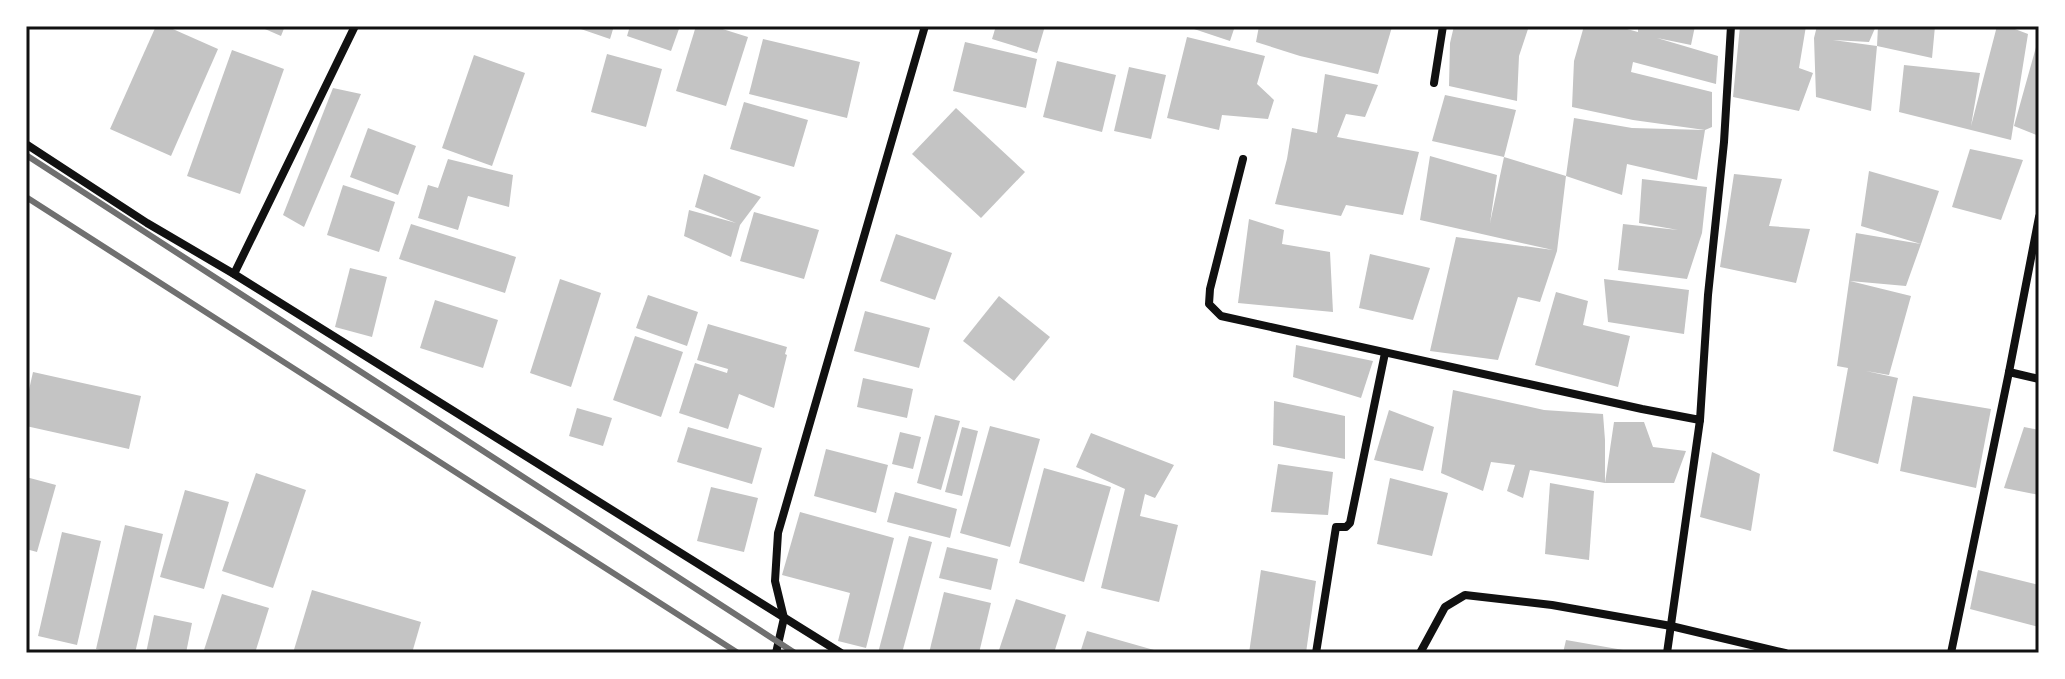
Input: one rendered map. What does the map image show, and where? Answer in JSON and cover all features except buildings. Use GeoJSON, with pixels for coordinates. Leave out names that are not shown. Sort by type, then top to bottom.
{"type":"FeatureCollection","features":[{"type":"Feature","properties":{"kind":"street"},"geometry":{"type":"LineString","coordinates":[[234,274],[355,26]]}},
{"type":"Feature","properties":{"kind":"street"},"geometry":{"type":"LineString","coordinates":[[776,653],[784,618],[775,581],[778,533],[925,26]]}},
{"type":"Feature","properties":{"kind":"street"},"geometry":{"type":"LineString","coordinates":[[1434,83],[1443,26]]}},
{"type":"Feature","properties":{"kind":"street"},"geometry":{"type":"LineString","coordinates":[[1667,653],[1700,420],[1731,26]]}},
{"type":"Feature","properties":{"kind":"street"},"geometry":{"type":"LineString","coordinates":[[26,144],[147,223],[234,274],[841,653]]}},
{"type":"Feature","properties":{"kind":"street"},"geometry":{"type":"LineString","coordinates":[[1243,159],[1210,289],[1209,304],[1221,316],[1700,420]]}},
{"type":"Feature","properties":{"kind":"street"},"geometry":{"type":"LineString","coordinates":[[1951,653],[2039,217]]}},
{"type":"Feature","properties":{"kind":"street"},"geometry":{"type":"LineString","coordinates":[[1316,653],[1336,527],[1346,527],[1350,523],[1385,353]]}},
{"type":"Feature","properties":{"kind":"street"},"geometry":{"type":"LineString","coordinates":[[2009,372],[2039,379]]}},
{"type":"Feature","properties":{"kind":"street"},"geometry":{"type":"LineString","coordinates":[[1420,653],[1445,607],[1465,595],[1552,605],[1671,626],[1785,653]]}},
{"type":"Feature","properties":{"kind":"railway"},"geometry":{"type":"LineString","coordinates":[[26,155],[795,653]]}},
{"type":"Feature","properties":{"kind":"railway"},"geometry":{"type":"LineString","coordinates":[[26,197],[738,653]]}}]}
